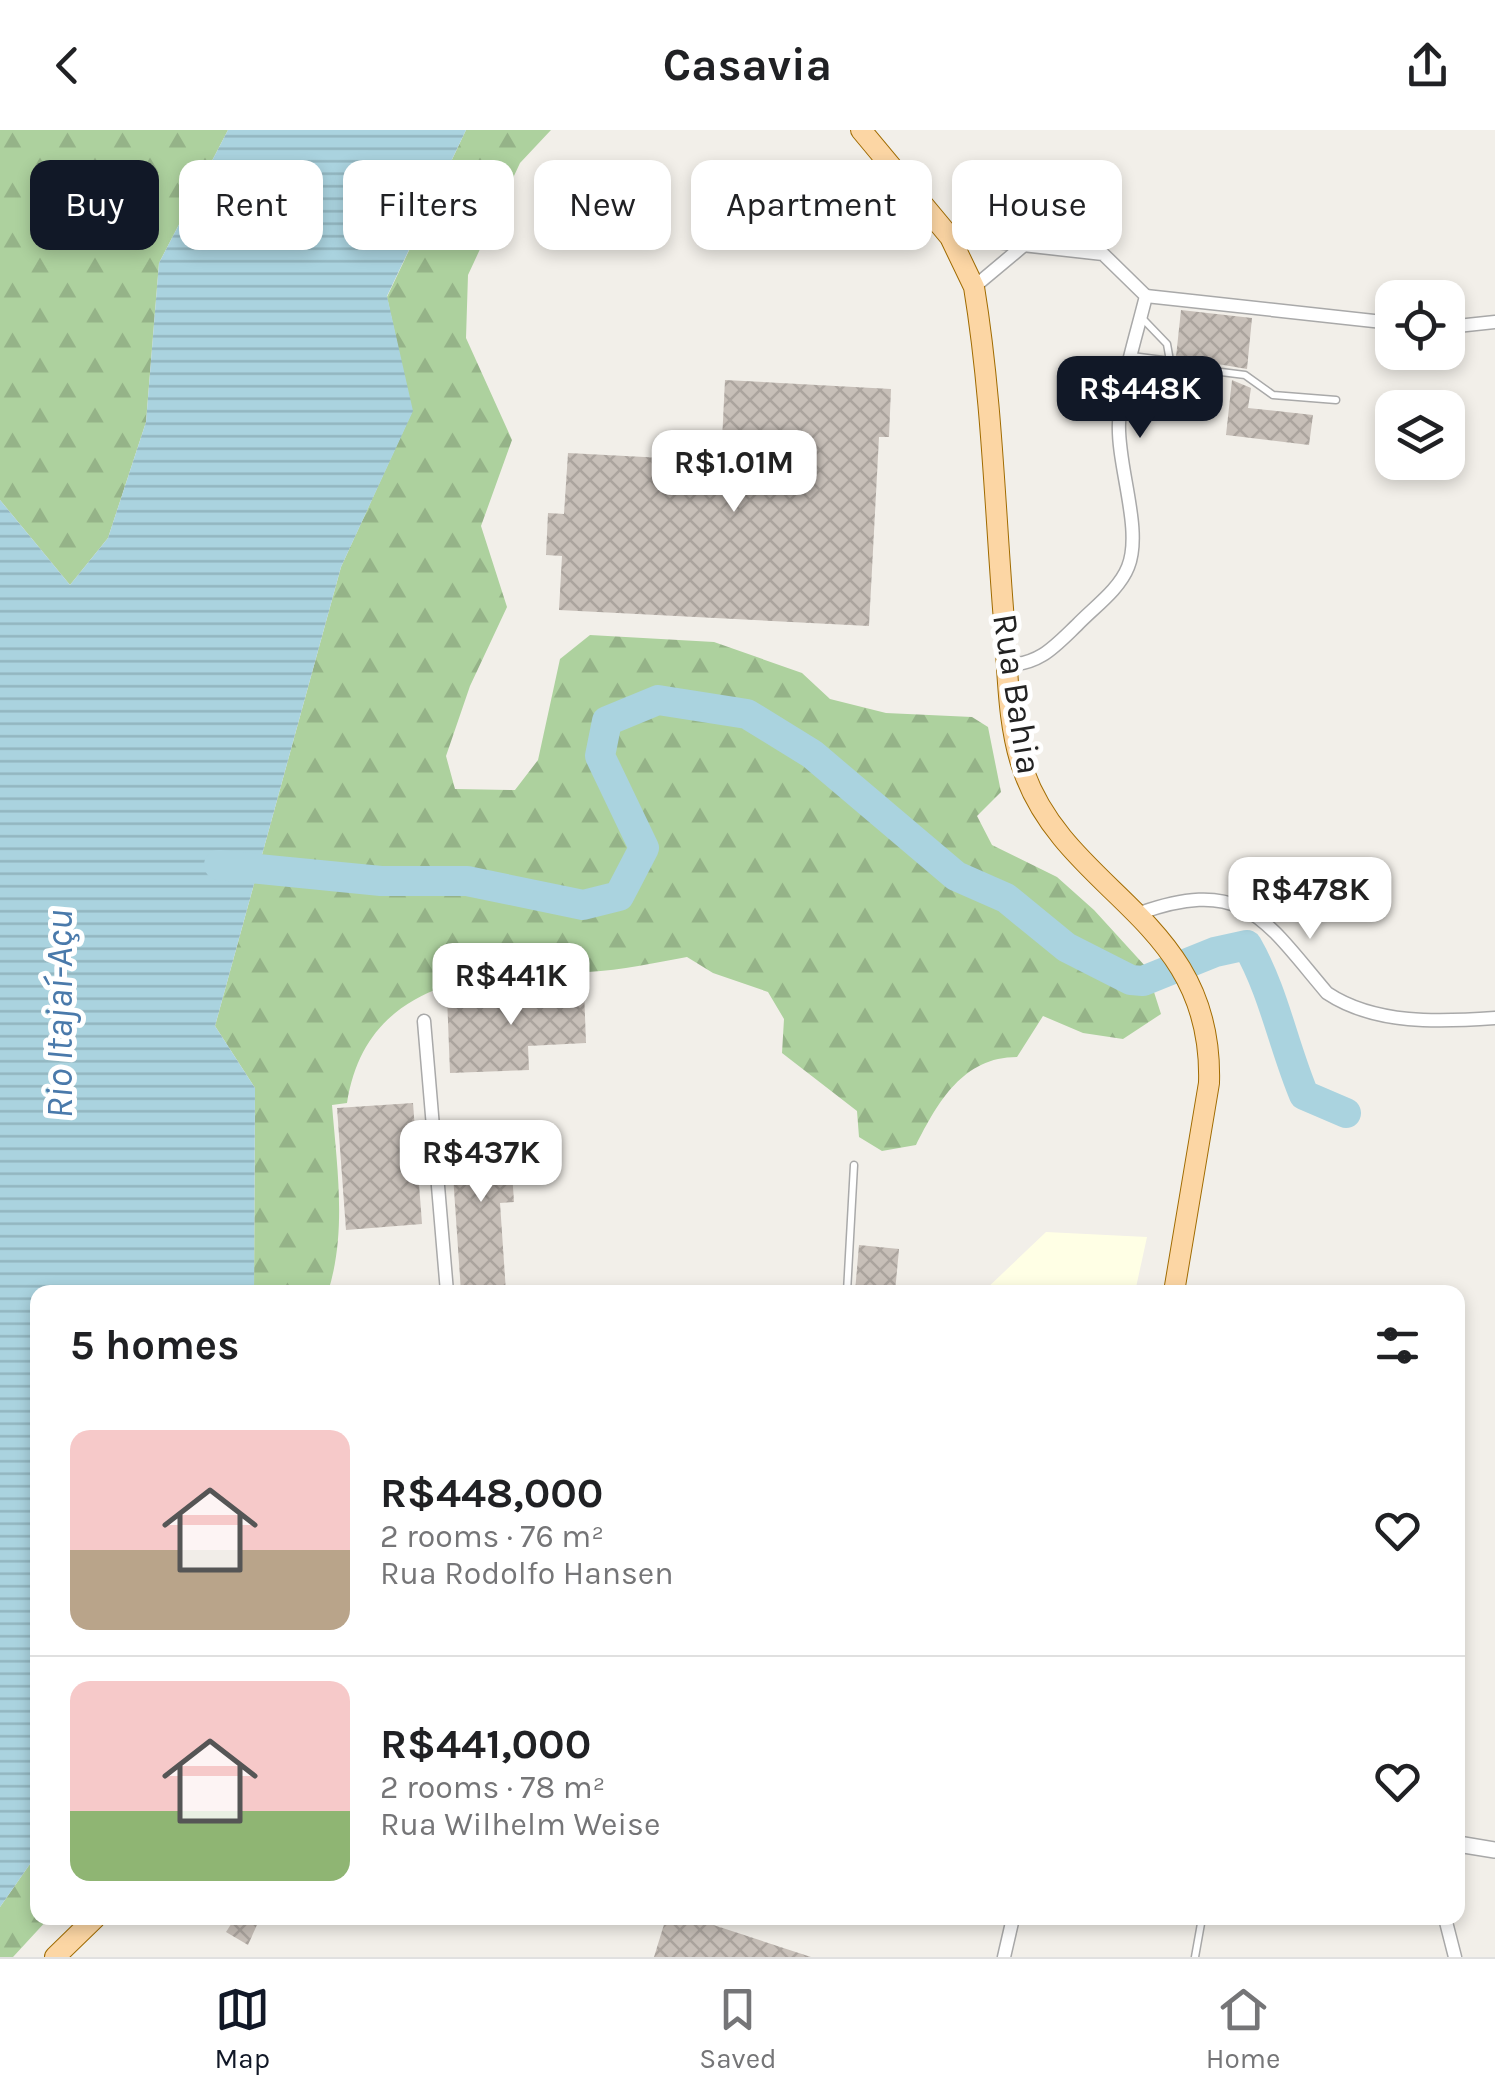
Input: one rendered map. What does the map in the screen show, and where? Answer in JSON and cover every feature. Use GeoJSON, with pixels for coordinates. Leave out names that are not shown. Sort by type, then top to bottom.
{"type":"FeatureCollection","features":[{"type":"Feature","properties":{"kind":"main road","name":"Rua Bahia"},"geometry":{"type":"LineString","coordinates":[[861,130],[950,237],[974,287],[1007,665],[1023,769],[1040,809],[1076,852],[1140,912],[1168,948],[1203,1014],[1210,1050],[1209,1083],[1175,1285]]}},
{"type":"Feature","properties":{"kind":"main road"},"geometry":{"type":"LineString","coordinates":[[55,1957],[89,1925]]}},
{"type":"Feature","properties":{"kind":"street"},"geometry":{"type":"LineString","coordinates":[[974,287],[1018,250]]}},
{"type":"Feature","properties":{"kind":"street"},"geometry":{"type":"LineString","coordinates":[[1062,250],[1102,254],[1146,296],[1375,320]]}},
{"type":"Feature","properties":{"kind":"street"},"geometry":{"type":"LineString","coordinates":[[1007,665],[1028,664],[1044,657],[1110,592],[1128,568],[1132,536],[1118,460],[1119,418],[1146,296]]}},
{"type":"Feature","properties":{"kind":"street"},"geometry":{"type":"LineString","coordinates":[[1465,325],[1495,322]]}},
{"type":"Feature","properties":{"kind":"street"},"geometry":{"type":"LineString","coordinates":[[1140,912],[1210,898],[1253,910],[1326,993],[1342,1004],[1381,1016],[1449,1021],[1495,1018]]}},
{"type":"Feature","properties":{"kind":"street"},"geometry":{"type":"LineString","coordinates":[[424,1022],[445,1285]]}},
{"type":"Feature","properties":{"kind":"street"},"geometry":{"type":"LineString","coordinates":[[1465,1845],[1495,1850]]}},
{"type":"Feature","properties":{"kind":"street"},"geometry":{"type":"LineString","coordinates":[[1004,1957],[1011,1925]]}},
{"type":"Feature","properties":{"kind":"street"},"geometry":{"type":"LineString","coordinates":[[1447,1925],[1455,1957]]}},
{"type":"Feature","properties":{"kind":"lane"},"geometry":{"type":"LineString","coordinates":[[1141,317],[1168,344],[1170,361]]}},
{"type":"Feature","properties":{"kind":"lane"},"geometry":{"type":"LineString","coordinates":[[1132,356],[1244,375],[1273,395],[1336,400]]}},
{"type":"Feature","properties":{"kind":"lane"},"geometry":{"type":"LineString","coordinates":[[847,1285],[854,1166]]}},
{"type":"Feature","properties":{"kind":"lane"},"geometry":{"type":"LineString","coordinates":[[1196,1957],[1201,1925]]}},
{"type":"Feature","properties":{"kind":"shaded area"},"geometry":{"type":"Polygon","coordinates":[[[1046,1232],[1147,1237],[1137,1285],[990,1285],[1046,1232]]]}},
{"type":"Feature","properties":{"kind":"green space"},"geometry":{"type":"Polygon","coordinates":[[[0,130],[228,130],[212,160],[179,160],[179,224],[159,263],[146,422],[108,538],[70,585],[0,500],[0,130]]]}},
{"type":"Feature","properties":{"kind":"green space"},"geometry":{"type":"Polygon","coordinates":[[[466,130],[551,130],[520,163],[514,176],[514,160],[452,160],[466,130]]]}},
{"type":"Feature","properties":{"kind":"green space"},"geometry":{"type":"Polygon","coordinates":[[[409,250],[480,250],[468,275],[466,338],[512,440],[481,526],[507,607],[470,686],[446,756],[455,789],[515,790],[538,760],[560,659],[590,635],[714,642],[802,673],[830,699],[886,713],[972,717],[988,727],[1001,792],[977,816],[992,845],[1057,877],[1094,910],[1146,967],[1161,1014],[1123,1039],[1083,1033],[1043,1016],[1017,1057],[982,1065],[954,1085],[916,1145],[882,1151],[859,1137],[857,1111],[782,1053],[784,1019],[768,992],[713,973],[687,957],[601,971],[534,970],[468,980],[412,1001],[389,1018],[370,1041],[356,1069],[347,1103],[332,1105],[339,1223],[330,1285],[254,1285],[255,1088],[215,1026],[341,567],[412,412],[387,297],[409,250]]]}},
{"type":"Feature","properties":{"kind":"green space"},"geometry":{"type":"Polygon","coordinates":[[[30,1864],[30,1925],[43,1925],[13,1957],[0,1957],[0,1907],[30,1864]]]}},
{"type":"Feature","properties":{"kind":"water","name":"Rio Itajaí-Açu"},"geometry":{"type":"Polygon","coordinates":[[[228,130],[466,130],[452,160],[343,160],[343,250],[409,250],[387,296],[413,411],[341,567],[215,1026],[255,1088],[254,1285],[30,1285],[30,1864],[0,1907],[0,500],[70,585],[108,538],[146,422],[159,263],[179,224],[179,250],[323,250],[323,160],[212,160],[228,130]]]}},
{"type":"Feature","properties":{"kind":"building"},"geometry":{"type":"Polygon","coordinates":[[[1181,310],[1252,318],[1247,369],[1176,357],[1181,310]]]}},
{"type":"Feature","properties":{"kind":"building"},"geometry":{"type":"Polygon","coordinates":[[[725,380],[891,389],[889,437],[879,437],[869,626],[559,610],[562,556],[546,555],[548,513],[564,514],[568,453],[721,461],[725,380]]]}},
{"type":"Feature","properties":{"kind":"building"},"geometry":{"type":"Polygon","coordinates":[[[1232,380],[1251,388],[1248,408],[1313,415],[1309,445],[1226,435],[1232,380]]]}},
{"type":"Feature","properties":{"kind":"building"},"geometry":{"type":"Polygon","coordinates":[[[584,990],[586,1043],[528,1046],[529,1070],[450,1073],[447,996],[584,990]]]}},
{"type":"Feature","properties":{"kind":"building"},"geometry":{"type":"Polygon","coordinates":[[[413,1103],[422,1224],[346,1230],[337,1108],[413,1103]]]}},
{"type":"Feature","properties":{"kind":"building"},"geometry":{"type":"Polygon","coordinates":[[[509,1127],[514,1202],[500,1203],[506,1285],[461,1285],[450,1131],[509,1127]]]}},
{"type":"Feature","properties":{"kind":"building"},"geometry":{"type":"Polygon","coordinates":[[[859,1245],[899,1249],[896,1285],[856,1285],[859,1245]]]}},
{"type":"Feature","properties":{"kind":"building"},"geometry":{"type":"Polygon","coordinates":[[[230,1925],[257,1925],[248,1945],[226,1932],[230,1925]]]}},
{"type":"Feature","properties":{"kind":"building"},"geometry":{"type":"Polygon","coordinates":[[[664,1925],[713,1925],[811,1957],[654,1957],[664,1925]]]}},
{"type":"Feature","properties":{"kind":"waterway"},"geometry":{"type":"LineString","coordinates":[[219,865],[381,881],[467,881],[583,905],[619,896],[644,848],[600,756],[607,721],[658,700],[747,714],[812,754],[956,876],[1006,898],[1066,947],[1131,980],[1143,981],[1215,952],[1247,945],[1264,981],[1304,1095],[1346,1113]]}}]}
